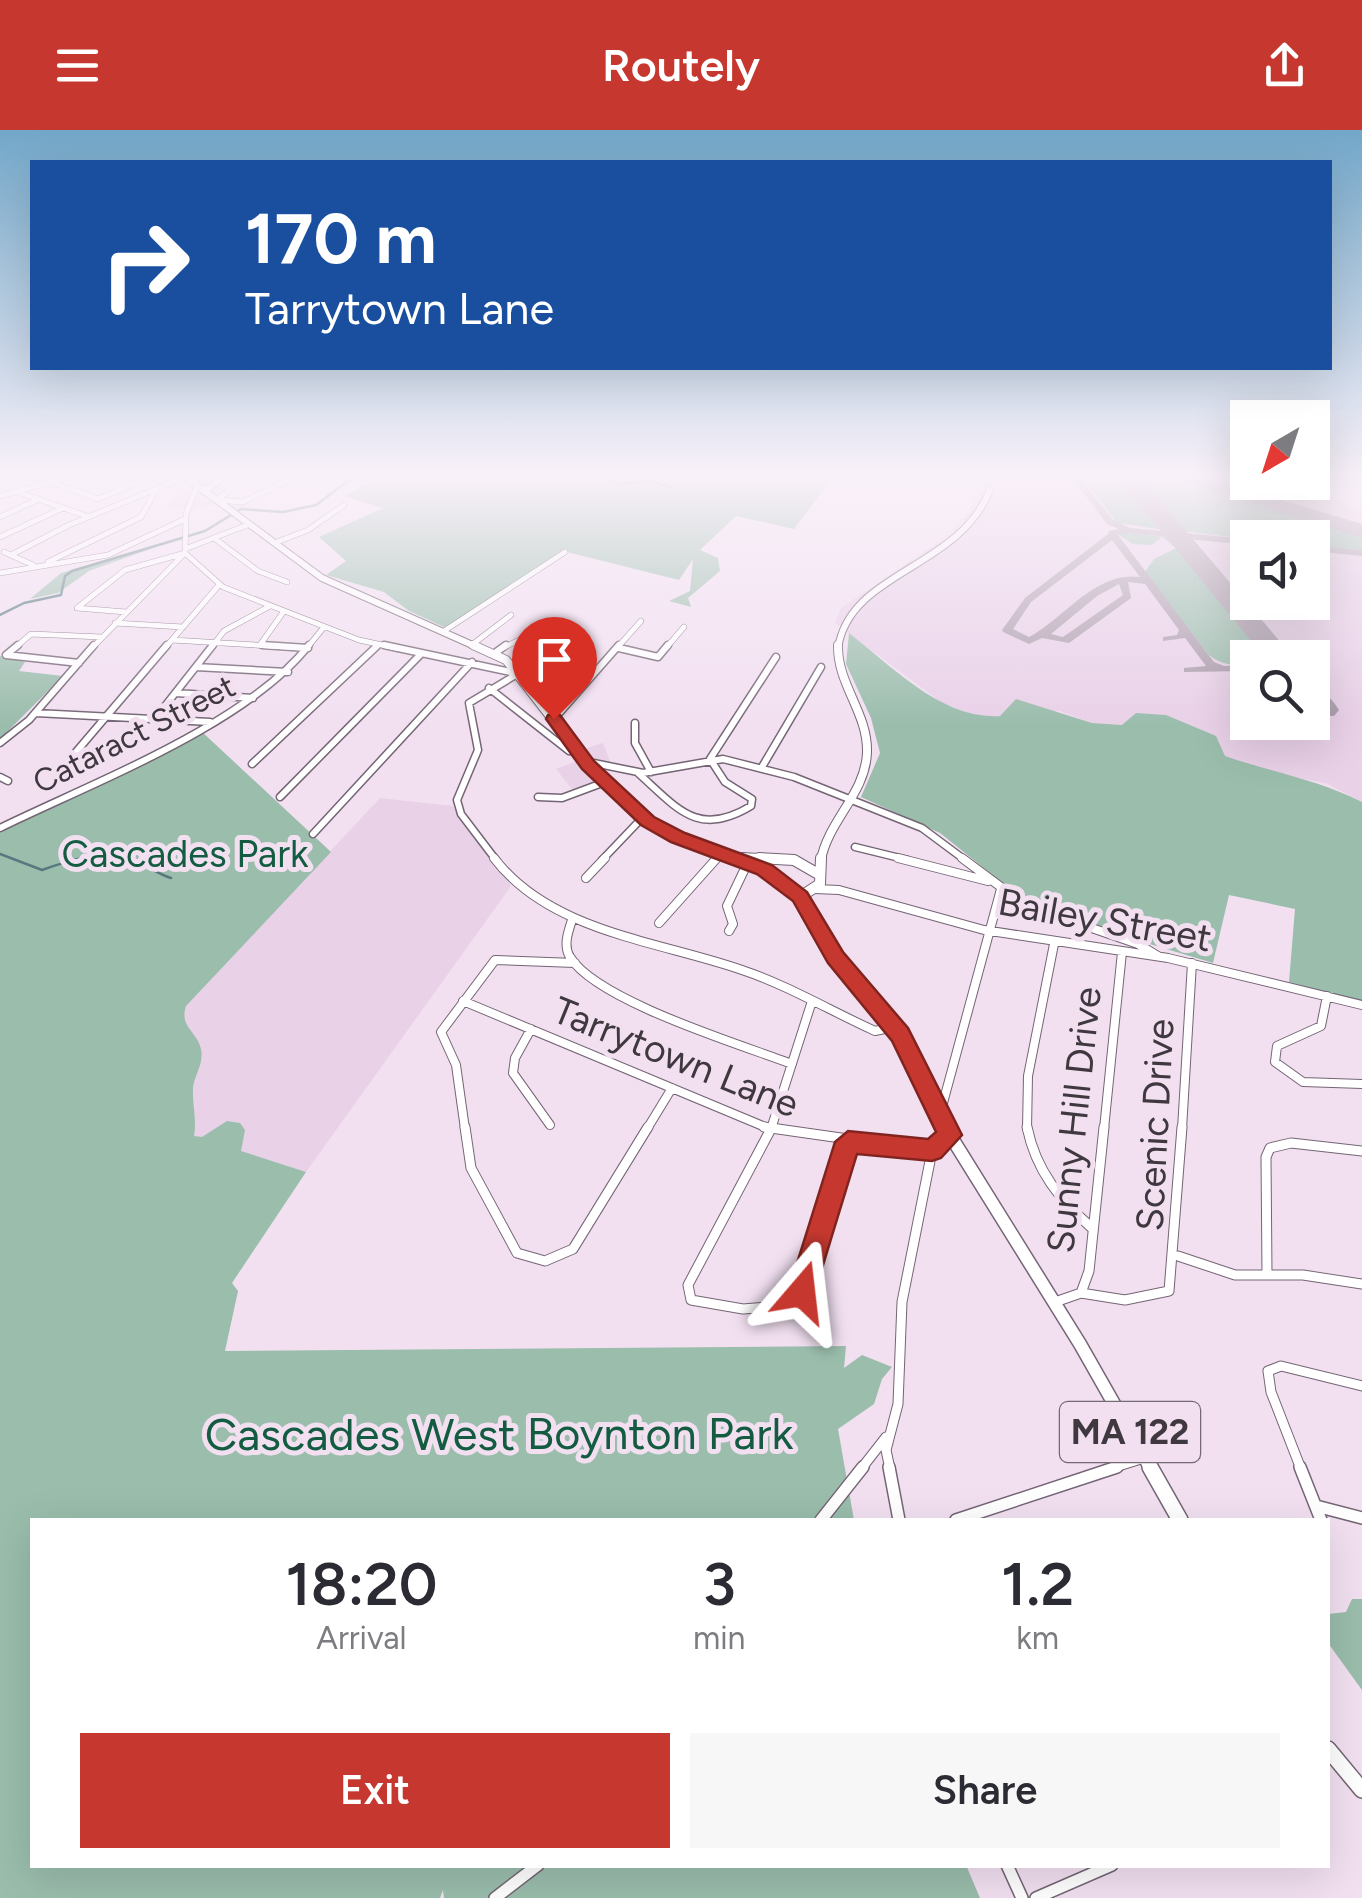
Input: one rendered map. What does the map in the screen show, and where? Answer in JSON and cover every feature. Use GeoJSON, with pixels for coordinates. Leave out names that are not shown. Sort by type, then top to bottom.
{"type":"FeatureCollection","features":[{"type":"Feature","properties":{"kind":"main road","name":"MA 122"},"geometry":{"type":"LineString","coordinates":[[300,561],[326,580],[495,654],[519,672],[586,763],[643,817],[678,838],[753,864],[800,896],[835,958],[894,1027],[930,1089],[950,1135],[1054,1302],[1179,1518]]}},
{"type":"Feature","properties":{"kind":"main road"},"geometry":{"type":"LineString","coordinates":[[813,890],[821,876],[822,854],[864,766],[867,746],[840,675],[838,644],[844,625],[861,603],[923,561]]}},
{"type":"Feature","properties":{"kind":"main road"},"geometry":{"type":"LineString","coordinates":[[794,860],[822,854]]}},
{"type":"Feature","properties":{"kind":"main road"},"geometry":{"type":"LineString","coordinates":[[736,858],[770,856],[794,860],[821,876]]}},
{"type":"Feature","properties":{"kind":"main road"},"geometry":{"type":"LineString","coordinates":[[753,864],[770,856]]}},
{"type":"Feature","properties":{"kind":"main road","name":"Bailey Street"},"geometry":{"type":"LineString","coordinates":[[800,896],[813,890]]}},
{"type":"Feature","properties":{"kind":"main road"},"geometry":{"type":"LineString","coordinates":[[1334,1769],[1362,1790]]}},
{"type":"Feature","properties":{"kind":"street"},"geometry":{"type":"LineString","coordinates":[[23,561],[33,565]]}},
{"type":"Feature","properties":{"kind":"street"},"geometry":{"type":"LineString","coordinates":[[43,564],[50,561]]}},
{"type":"Feature","properties":{"kind":"street"},"geometry":{"type":"LineString","coordinates":[[0,573],[66,561]]}},
{"type":"Feature","properties":{"kind":"street"},"geometry":{"type":"LineString","coordinates":[[126,612],[77,608],[123,567],[141,561]]}},
{"type":"Feature","properties":{"kind":"street"},"geometry":{"type":"LineString","coordinates":[[0,743],[36,713],[176,561]]}},
{"type":"Feature","properties":{"kind":"street"},"geometry":{"type":"LineString","coordinates":[[195,561],[219,585],[377,646],[519,672]]}},
{"type":"Feature","properties":{"kind":"street"},"geometry":{"type":"LineString","coordinates":[[244,561],[258,571],[287,582]]}},
{"type":"Feature","properties":{"kind":"street"},"geometry":{"type":"LineString","coordinates":[[444,631],[552,561]]}},
{"type":"Feature","properties":{"kind":"street"},"geometry":{"type":"LineString","coordinates":[[76,752],[219,585]]}},
{"type":"Feature","properties":{"kind":"street"},"geometry":{"type":"LineString","coordinates":[[154,720],[227,629],[270,606]]}},
{"type":"Feature","properties":{"kind":"street"},"geometry":{"type":"LineString","coordinates":[[260,645],[284,612]]}},
{"type":"Feature","properties":{"kind":"street"},"geometry":{"type":"LineString","coordinates":[[473,644],[512,615]]}},
{"type":"Feature","properties":{"kind":"street"},"geometry":{"type":"LineString","coordinates":[[554,719],[641,621]]}},
{"type":"Feature","properties":{"kind":"street"},"geometry":{"type":"LineString","coordinates":[[115,623],[183,627]]}},
{"type":"Feature","properties":{"kind":"street","name":"Cataract Street"},"geometry":{"type":"LineString","coordinates":[[0,828],[215,722],[288,672],[324,627]]}},
{"type":"Feature","properties":{"kind":"street"},"geometry":{"type":"LineString","coordinates":[[619,648],[658,656],[684,627]]}},
{"type":"Feature","properties":{"kind":"street"},"geometry":{"type":"LineString","coordinates":[[495,654],[522,634],[539,630]]}},
{"type":"Feature","properties":{"kind":"street"},"geometry":{"type":"LineString","coordinates":[[79,663],[6,655],[29,634],[102,637]]}},
{"type":"Feature","properties":{"kind":"street"},"geometry":{"type":"LineString","coordinates":[[172,640],[308,648]]}},
{"type":"Feature","properties":{"kind":"street"},"geometry":{"type":"LineString","coordinates":[[252,764],[377,646]]}},
{"type":"Feature","properties":{"kind":"street"},"geometry":{"type":"LineString","coordinates":[[280,797],[421,654]]}},
{"type":"Feature","properties":{"kind":"street"},"geometry":{"type":"LineString","coordinates":[[710,759],[776,658]]}},
{"type":"Feature","properties":{"kind":"street"},"geometry":{"type":"LineString","coordinates":[[313,834],[472,662]]}},
{"type":"Feature","properties":{"kind":"street"},"geometry":{"type":"LineString","coordinates":[[762,767],[821,666]]}},
{"type":"Feature","properties":{"kind":"street"},"geometry":{"type":"LineString","coordinates":[[196,667],[288,672]]}},
{"type":"Feature","properties":{"kind":"street"},"geometry":{"type":"LineString","coordinates":[[519,672],[489,688],[468,706],[478,750],[458,792],[458,807],[513,882],[572,920],[738,968],[877,1032],[894,1027]]}},
{"type":"Feature","properties":{"kind":"street"},"geometry":{"type":"LineString","coordinates":[[489,688],[569,751],[578,752]]}},
{"type":"Feature","properties":{"kind":"street"},"geometry":{"type":"LineString","coordinates":[[176,693],[252,698]]}},
{"type":"Feature","properties":{"kind":"street"},"geometry":{"type":"LineString","coordinates":[[36,713],[215,722]]}},
{"type":"Feature","properties":{"kind":"street"},"geometry":{"type":"LineString","coordinates":[[635,723],[635,743],[651,772]]}},
{"type":"Feature","properties":{"kind":"street"},"geometry":{"type":"LineString","coordinates":[[638,773],[680,808],[721,823],[753,802],[725,782],[710,759]]}},
{"type":"Feature","properties":{"kind":"street"},"geometry":{"type":"LineString","coordinates":[[586,763],[638,773],[710,759],[811,778],[931,833],[1002,889],[1042,912],[1138,944],[1158,956]]}},
{"type":"Feature","properties":{"kind":"street"},"geometry":{"type":"LineString","coordinates":[[538,797],[562,798],[605,782]]}},
{"type":"Feature","properties":{"kind":"street"},"geometry":{"type":"LineString","coordinates":[[586,878],[643,817]]}},
{"type":"Feature","properties":{"kind":"street"},"geometry":{"type":"LineString","coordinates":[[855,847],[993,881]]}},
{"type":"Feature","properties":{"kind":"street"},"geometry":{"type":"LineString","coordinates":[[659,923],[721,853]]}},
{"type":"Feature","properties":{"kind":"street"},"geometry":{"type":"LineString","coordinates":[[729,931],[733,924],[728,903],[753,864]]}},
{"type":"Feature","properties":{"kind":"street","name":"Bailey Street"},"geometry":{"type":"LineString","coordinates":[[821,876],[839,890]]}},
{"type":"Feature","properties":{"kind":"street"},"geometry":{"type":"LineString","coordinates":[[940,1114],[987,931],[1002,889]]}},
{"type":"Feature","properties":{"kind":"street","name":"Bailey Street"},"geometry":{"type":"LineString","coordinates":[[813,890],[839,890],[987,931],[1054,944],[1192,963],[1362,1006]]}},
{"type":"Feature","properties":{"kind":"street"},"geometry":{"type":"LineString","coordinates":[[572,920],[566,940],[574,963]]}},
{"type":"Feature","properties":{"kind":"street"},"geometry":{"type":"LineString","coordinates":[[1054,944],[1029,1088],[1028,1136],[1050,1185],[1092,1229]]}},
{"type":"Feature","properties":{"kind":"street","name":"Sunny Hill Drive"},"geometry":{"type":"LineString","coordinates":[[1080,1293],[1089,1272],[1122,952]]}},
{"type":"Feature","properties":{"kind":"street"},"geometry":{"type":"LineString","coordinates":[[672,1088],[573,1249],[545,1261],[523,1257],[508,1241],[470,1164],[456,1065],[441,1036],[463,1001],[498,959],[574,963],[636,1001],[792,1064]]}},
{"type":"Feature","properties":{"kind":"street","name":"Scenic Drive"},"geometry":{"type":"LineString","coordinates":[[1080,1293],[1097,1300],[1126,1299],[1170,1289],[1178,1256],[1192,963]]}},
{"type":"Feature","properties":{"kind":"street"},"geometry":{"type":"LineString","coordinates":[[1327,996],[1321,1026],[1277,1046],[1275,1062],[1287,1076],[1306,1084],[1362,1084]]}},
{"type":"Feature","properties":{"kind":"street","name":"Tarrytown Lane"},"geometry":{"type":"LineString","coordinates":[[463,1001],[771,1130],[932,1150]]}},
{"type":"Feature","properties":{"kind":"street"},"geometry":{"type":"LineString","coordinates":[[812,1001],[771,1130],[688,1284],[688,1296],[698,1304],[780,1310],[795,1305],[848,1142]]}},
{"type":"Feature","properties":{"kind":"street"},"geometry":{"type":"LineString","coordinates":[[532,1030],[512,1070],[550,1125]]}},
{"type":"Feature","properties":{"kind":"street"},"geometry":{"type":"LineString","coordinates":[[930,1089],[948,1083]]}},
{"type":"Feature","properties":{"kind":"street"},"geometry":{"type":"LineString","coordinates":[[898,1518],[889,1474],[888,1434],[899,1398],[902,1302],[932,1150],[950,1135]]}},
{"type":"Feature","properties":{"kind":"street"},"geometry":{"type":"LineString","coordinates":[[1266,1273],[1266,1157],[1270,1148],[1291,1143],[1362,1151]]}},
{"type":"Feature","properties":{"kind":"street"},"geometry":{"type":"LineString","coordinates":[[1178,1256],[1236,1275],[1266,1273],[1362,1284]]}},
{"type":"Feature","properties":{"kind":"street"},"geometry":{"type":"LineString","coordinates":[[1054,1302],[1080,1293]]}},
{"type":"Feature","properties":{"kind":"street"},"geometry":{"type":"LineString","coordinates":[[1320,1518],[1268,1382],[1268,1370],[1276,1366],[1362,1386]]}},
{"type":"Feature","properties":{"kind":"street"},"geometry":{"type":"LineString","coordinates":[[823,1518],[888,1434]]}},
{"type":"Feature","properties":{"kind":"street"},"geometry":{"type":"LineString","coordinates":[[962,1518],[1144,1458]]}},
{"type":"Feature","properties":{"kind":"street"},"geometry":{"type":"LineString","coordinates":[[1316,1506],[1362,1518]]}},
{"type":"Feature","properties":{"kind":"street"},"geometry":{"type":"LineString","coordinates":[[495,1898],[534,1868]]}},
{"type":"Feature","properties":{"kind":"street"},"geometry":{"type":"LineString","coordinates":[[1008,1868],[1022,1898]]}},
{"type":"Feature","properties":{"kind":"street"},"geometry":{"type":"LineString","coordinates":[[1036,1898],[1105,1868]]}},
{"type":"Feature","properties":{"kind":"shaded area"},"geometry":{"type":"Polygon","coordinates":[[[911,561],[1230,561],[1230,620],[1330,620],[1330,561],[1362,561],[1362,802],[1325,783],[1280,775],[1122,725],[1092,723],[1059,711],[982,718],[942,703],[835,623],[841,608],[911,561]]]}},
{"type":"Feature","properties":{"kind":"shaded area"},"geometry":{"type":"Polygon","coordinates":[[[603,743],[610,761],[589,772],[598,782],[574,792],[556,769],[577,761],[572,753],[603,743]]]}},
{"type":"Feature","properties":{"kind":"shaded area"},"geometry":{"type":"Polygon","coordinates":[[[380,798],[453,806],[511,886],[306,1172],[93,1105],[380,798]]]}},
{"type":"Feature","properties":{"kind":"green space"},"geometry":{"type":"Polygon","coordinates":[[[104,561],[118,561],[89,571],[58,593],[30,599],[61,573],[104,561]]]}},
{"type":"Feature","properties":{"kind":"green space"},"geometry":{"type":"Polygon","coordinates":[[[346,561],[549,561],[446,628],[409,611],[384,592],[326,575],[346,561]]]}},
{"type":"Feature","properties":{"kind":"green space"},"geometry":{"type":"Polygon","coordinates":[[[601,561],[692,561],[679,580],[601,561]]]}},
{"type":"Feature","properties":{"kind":"green space"},"geometry":{"type":"Polygon","coordinates":[[[693,561],[718,561],[720,571],[688,598],[691,607],[669,601],[690,591],[693,561]]]}},
{"type":"Feature","properties":{"kind":"green space"},"geometry":{"type":"Polygon","coordinates":[[[1153,561],[1190,561],[1230,609],[1230,620],[1239,620],[1256,640],[1230,640],[1230,664],[1209,655],[1145,572],[1153,561]]]}},
{"type":"Feature","properties":{"kind":"green space"},"geometry":{"type":"Polygon","coordinates":[[[849,633],[900,675],[958,709],[1000,716],[1016,699],[1092,723],[1122,725],[1136,713],[1166,715],[1216,736],[1225,756],[1312,782],[1362,802],[1362,1003],[1289,982],[1295,909],[1229,895],[1213,963],[1063,918],[1010,889],[940,833],[861,797],[880,753],[871,718],[846,664],[849,633]]]}},
{"type":"Feature","properties":{"kind":"green space"},"geometry":{"type":"Polygon","coordinates":[[[0,656],[25,662],[19,671],[63,676],[0,739],[0,656]]]}},
{"type":"Feature","properties":{"kind":"green space"},"geometry":{"type":"Polygon","coordinates":[[[201,731],[331,852],[186,1006],[184,1013],[202,1055],[193,1088],[194,1136],[202,1137],[227,1121],[240,1123],[245,1130],[241,1151],[306,1172],[232,1283],[238,1291],[225,1351],[846,1346],[844,1368],[862,1355],[892,1367],[882,1379],[874,1404],[838,1429],[854,1518],[30,1518],[30,1868],[967,1868],[980,1898],[444,1898],[443,1890],[440,1898],[0,1898],[0,831],[201,731]]]}},
{"type":"Feature","properties":{"kind":"green space"},"geometry":{"type":"Polygon","coordinates":[[[1352,1599],[1362,1599],[1362,1690],[1330,1646],[1330,1614],[1346,1612],[1352,1599]]]}},
{"type":"Feature","properties":{"kind":"waterway"},"geometry":{"type":"LineString","coordinates":[[0,615],[24,603],[61,595],[65,576],[107,561]]}},
{"type":"Feature","properties":{"kind":"waterway"},"geometry":{"type":"LineString","coordinates":[[0,854],[42,870],[84,858],[117,856],[171,878]]}},
{"type":"Feature","properties":{"kind":"taxiway"},"geometry":{"type":"LineString","coordinates":[[1046,632],[1029,641],[1007,630],[1028,600],[1080,561]]}},
{"type":"Feature","properties":{"kind":"taxiway"},"geometry":{"type":"LineString","coordinates":[[1133,561],[1210,664],[1223,669]]}},
{"type":"Feature","properties":{"kind":"taxiway"},"geometry":{"type":"LineString","coordinates":[[1046,632],[1107,586],[1121,580],[1148,582]]}},
{"type":"Feature","properties":{"kind":"taxiway"},"geometry":{"type":"LineString","coordinates":[[1046,632],[1046,636],[1065,641],[1128,596],[1122,580]]}},
{"type":"Feature","properties":{"kind":"taxiway"},"geometry":{"type":"LineString","coordinates":[[1167,639],[1181,637],[1184,630]]}},
{"type":"Feature","properties":{"kind":"taxiway"},"geometry":{"type":"LineString","coordinates":[[1188,670],[1223,669]]}},
{"type":"Feature","properties":{"kind":"taxiway"},"geometry":{"type":"LineString","coordinates":[[1223,669],[1230,669]]}},
{"type":"Feature","properties":{"kind":"runway"},"geometry":{"type":"LineString","coordinates":[[1198,561],[1265,640]]}},
{"type":"Feature","properties":{"kind":"route"},"geometry":{"type":"LineString","coordinates":[[554,719],[588,765],[648,821],[678,838],[748,862],[800,896],[835,958],[900,1034],[928,1084],[950,1135],[932,1150],[848,1142],[802,1292]]}},
{"type":"Feature","properties":{"kind":"park label","name":"Cascades Park"},"geometry":{"type":"Point","coordinates":[185,854]}},
{"type":"Feature","properties":{"kind":"park label","name":"Boynton Park"},"geometry":{"type":"Point","coordinates":[660,1433]}},
{"type":"Feature","properties":{"kind":"park label","name":"Cascades West"},"geometry":{"type":"Point","coordinates":[360,1434]}}]}
